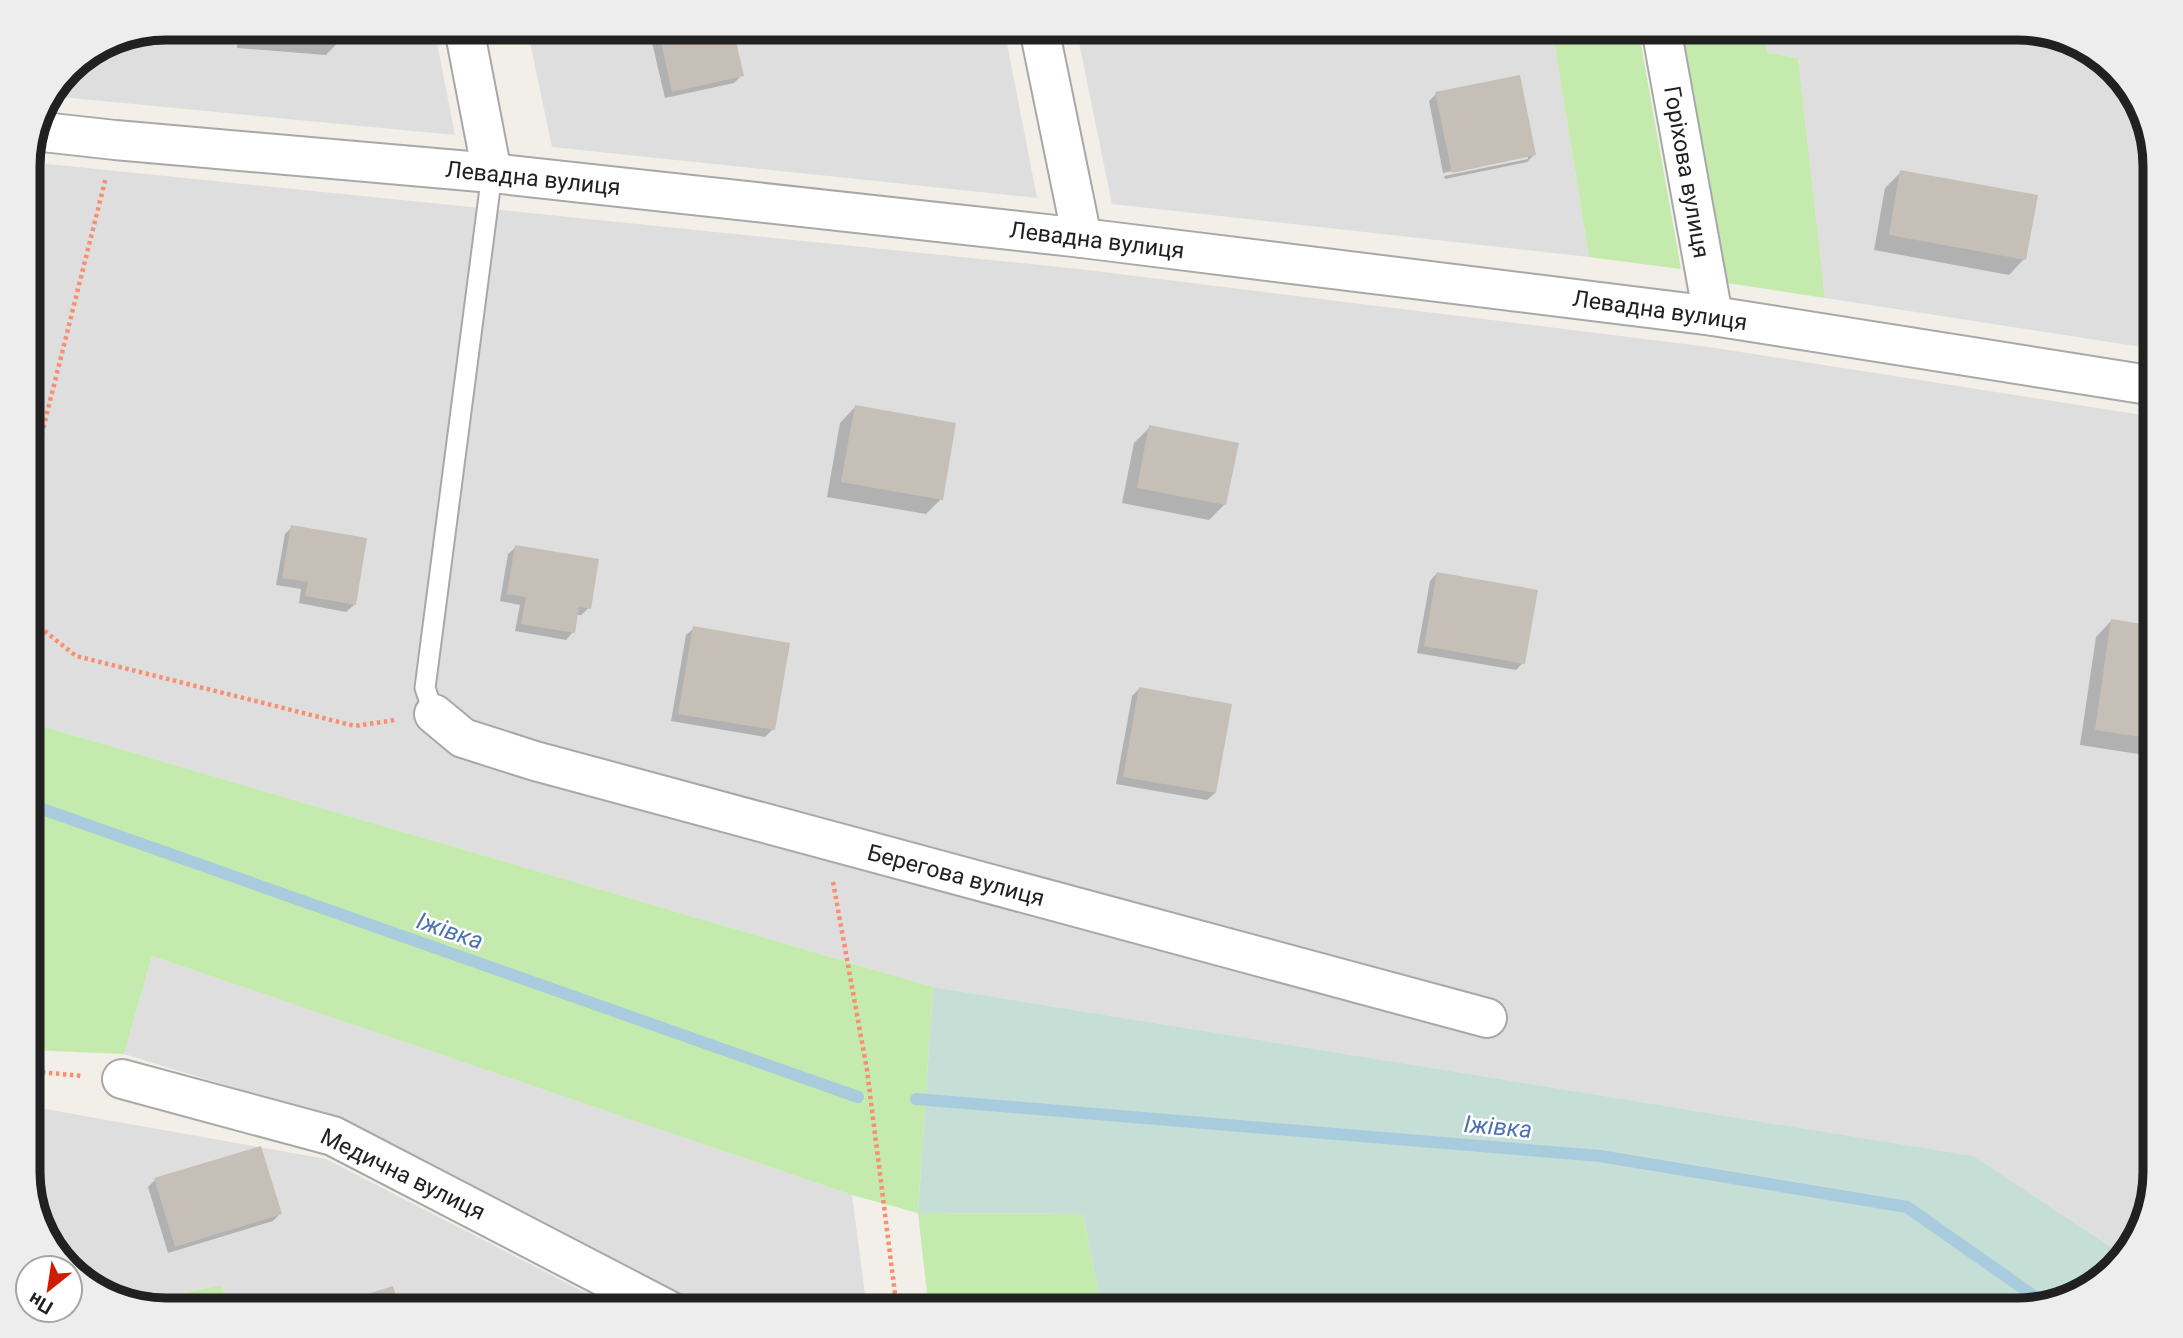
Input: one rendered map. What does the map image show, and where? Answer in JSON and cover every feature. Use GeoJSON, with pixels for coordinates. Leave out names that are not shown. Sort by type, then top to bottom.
{"type":"FeatureCollection","features":[{"type":"Feature","properties":{"kind":"street","name":"Горіхова вулиця"},"geometry":{"type":"LineString","coordinates":[[1663,40],[1713,316]]}},
{"type":"Feature","properties":{"kind":"street"},"geometry":{"type":"LineString","coordinates":[[466,41],[492,173]]}},
{"type":"Feature","properties":{"kind":"street"},"geometry":{"type":"LineString","coordinates":[[1042,41],[1082,238]]}},
{"type":"Feature","properties":{"kind":"street","name":"Левадна вулиця"},"geometry":{"type":"LineString","coordinates":[[45,132],[492,173],[1082,238],[1713,316],[2142,384]]}},
{"type":"Feature","properties":{"kind":"street","name":"Берегова вулиця"},"geometry":{"type":"LineString","coordinates":[[434,714],[463,738],[535,761],[1487,1018]]}},
{"type":"Feature","properties":{"kind":"street","name":"Медична вулиця"},"geometry":{"type":"LineString","coordinates":[[122,1079],[334,1136],[645,1298]]}},
{"type":"Feature","properties":{"kind":"lane"},"geometry":{"type":"LineString","coordinates":[[434,714],[425,688],[492,173]]}},
{"type":"Feature","properties":{"kind":"path"},"geometry":{"type":"LineString","coordinates":[[41,437],[115,140]]}},
{"type":"Feature","properties":{"kind":"path"},"geometry":{"type":"LineString","coordinates":[[41,628],[76,656],[355,726],[434,714]]}},
{"type":"Feature","properties":{"kind":"path"},"geometry":{"type":"LineString","coordinates":[[826,840],[867,1070],[896,1298]]}},
{"type":"Feature","properties":{"kind":"path"},"geometry":{"type":"LineString","coordinates":[[41,1073],[122,1079]]}},
{"type":"Feature","properties":{"kind":"shaded area"},"geometry":{"type":"Polygon","coordinates":[[[1554,40],[1589,257],[1112,204],[1079,41],[1554,40]]]}},
{"type":"Feature","properties":{"kind":"shaded area"},"geometry":{"type":"Polygon","coordinates":[[[1764,40],[2017,40],[2033,41],[2065,50],[2100,71],[2122,96],[2130,110],[2140,141],[2142,347],[1825,298],[1798,58],[1768,53],[1764,40]]]}},
{"type":"Feature","properties":{"kind":"shaded area"},"geometry":{"type":"Polygon","coordinates":[[[437,41],[455,135],[61,97],[71,83],[96,61],[141,43],[437,41]]]}},
{"type":"Feature","properties":{"kind":"shaded area"},"geometry":{"type":"Polygon","coordinates":[[[530,41],[1006,41],[1037,198],[552,147],[530,41]]]}},
{"type":"Feature","properties":{"kind":"shaded area"},"geometry":{"type":"Polygon","coordinates":[[[41,163],[1079,269],[1709,347],[2142,415],[2143,1172],[2142,1188],[2133,1220],[2116,1250],[1972,1156],[933,987],[41,726],[41,163]]]}},
{"type":"Feature","properties":{"kind":"shaded area"},"geometry":{"type":"Polygon","coordinates":[[[152,956],[852,1195],[865,1298],[684,1298],[670,1288],[340,1120],[124,1054],[152,956]]]}},
{"type":"Feature","properties":{"kind":"shaded area"},"geometry":{"type":"Polygon","coordinates":[[[933,987],[1973,1156],[2116,1250],[2094,1272],[2080,1281],[2050,1293],[2017,1298],[1100,1298],[1083,1214],[918,1213],[933,987]]]}},
{"type":"Feature","properties":{"kind":"shaded area"},"geometry":{"type":"Polygon","coordinates":[[[41,1108],[326,1159],[596,1298],[228,1298],[221,1285],[163,1298],[133,1293],[89,1272],[84,1267],[84,1254],[71,1254],[57,1235],[43,1197],[41,1108]]]}},
{"type":"Feature","properties":{"kind":"green space"},"geometry":{"type":"Polygon","coordinates":[[[1554,40],[1640,40],[1681,269],[1589,257],[1554,40]]]}},
{"type":"Feature","properties":{"kind":"green space"},"geometry":{"type":"Polygon","coordinates":[[[1681,40],[1764,40],[1768,53],[1798,58],[1825,298],[1727,283],[1681,40]]]}},
{"type":"Feature","properties":{"kind":"green space"},"geometry":{"type":"Polygon","coordinates":[[[41,726],[933,987],[918,1213],[852,1195],[152,956],[124,1054],[41,1051],[41,726]]]}},
{"type":"Feature","properties":{"kind":"green space"},"geometry":{"type":"Polygon","coordinates":[[[918,1213],[1083,1214],[1100,1298],[928,1298],[918,1213]]]}},
{"type":"Feature","properties":{"kind":"green space"},"geometry":{"type":"Polygon","coordinates":[[[221,1285],[228,1298],[166,1298],[163,1298],[221,1285]]]}},
{"type":"Feature","properties":{"kind":"building"},"geometry":{"type":"Polygon","coordinates":[[[661,41],[736,41],[744,76],[672,92],[661,41]]]}},
{"type":"Feature","properties":{"kind":"building"},"geometry":{"type":"Polygon","coordinates":[[[1520,75],[1536,155],[1452,173],[1435,92],[1520,75]]]}},
{"type":"Feature","properties":{"kind":"building"},"geometry":{"type":"Polygon","coordinates":[[[1900,170],[2038,195],[2026,260],[1889,235],[1900,170]]]}},
{"type":"Feature","properties":{"kind":"building"},"geometry":{"type":"Polygon","coordinates":[[[855,405],[956,423],[943,500],[841,482],[855,405]]]}},
{"type":"Feature","properties":{"kind":"building"},"geometry":{"type":"Polygon","coordinates":[[[1149,425],[1239,443],[1226,505],[1137,488],[1149,425]]]}},
{"type":"Feature","properties":{"kind":"building"},"geometry":{"type":"Polygon","coordinates":[[[291,525],[367,538],[356,605],[305,596],[308,582],[282,578],[291,525]]]}},
{"type":"Feature","properties":{"kind":"building"},"geometry":{"type":"Polygon","coordinates":[[[515,545],[599,559],[591,609],[579,607],[575,633],[521,624],[526,597],[507,594],[515,545]]]}},
{"type":"Feature","properties":{"kind":"building"},"geometry":{"type":"Polygon","coordinates":[[[1437,572],[1538,590],[1525,664],[1424,646],[1437,572]]]}},
{"type":"Feature","properties":{"kind":"building"},"geometry":{"type":"Polygon","coordinates":[[[2111,619],[2142,624],[2143,737],[2095,730],[2111,619]]]}},
{"type":"Feature","properties":{"kind":"building"},"geometry":{"type":"Polygon","coordinates":[[[693,626],[790,643],[775,730],[678,714],[693,626]]]}},
{"type":"Feature","properties":{"kind":"building"},"geometry":{"type":"Polygon","coordinates":[[[1139,687],[1232,704],[1216,793],[1123,777],[1139,687]]]}},
{"type":"Feature","properties":{"kind":"building"},"geometry":{"type":"Polygon","coordinates":[[[261,1146],[282,1214],[175,1247],[154,1178],[261,1146]]]}},
{"type":"Feature","properties":{"kind":"building"},"geometry":{"type":"Polygon","coordinates":[[[393,1286],[396,1298],[354,1298],[393,1286]]]}},
{"type":"Feature","properties":{"kind":"waterway","name":"Іжівка"},"geometry":{"type":"LineString","coordinates":[[41,809],[858,1097]]}},
{"type":"Feature","properties":{"kind":"waterway","name":"Іжівка"},"geometry":{"type":"LineString","coordinates":[[916,1099],[1600,1156],[1907,1207],[2035,1297]]}}]}
